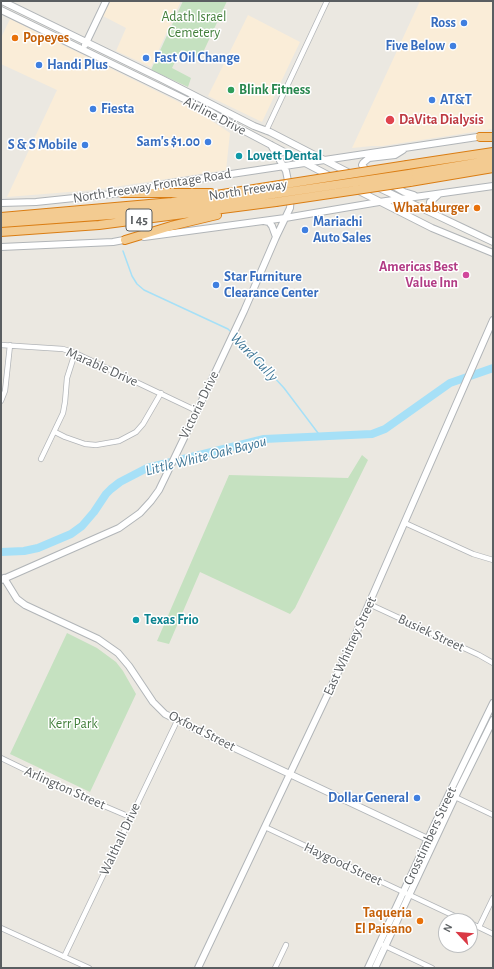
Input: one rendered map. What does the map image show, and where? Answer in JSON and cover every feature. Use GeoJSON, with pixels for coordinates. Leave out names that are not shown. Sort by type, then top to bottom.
{"type":"FeatureCollection","features":[{"type":"Feature","properties":{"kind":"highway"},"geometry":{"type":"LineString","coordinates":[[480,137],[493,136]]}},
{"type":"Feature","properties":{"kind":"highway","name":"North Freeway"},"geometry":{"type":"LineString","coordinates":[[1,218],[172,202],[221,194],[274,194],[407,165],[493,152]]}},
{"type":"Feature","properties":{"kind":"highway","name":"North Freeway"},"geometry":{"type":"LineString","coordinates":[[409,178],[493,160]]}},
{"type":"Feature","properties":{"kind":"highway","name":"North Freeway"},"geometry":{"type":"LineString","coordinates":[[1,223],[138,213],[274,194],[493,168]]}},
{"type":"Feature","properties":{"kind":"highway"},"geometry":{"type":"LineString","coordinates":[[122,193],[204,192],[221,194]]}},
{"type":"Feature","properties":{"kind":"highway","name":"North Freeway"},"geometry":{"type":"LineString","coordinates":[[1,232],[99,226],[256,205],[274,194]]}},
{"type":"Feature","properties":{"kind":"highway"},"geometry":{"type":"LineString","coordinates":[[125,240],[171,226],[256,205]]}},
{"type":"Feature","properties":{"kind":"main road","name":"Airline Drive"},"geometry":{"type":"LineString","coordinates":[[2,1],[325,160],[400,199],[493,242]]}},
{"type":"Feature","properties":{"kind":"main road"},"geometry":{"type":"LineString","coordinates":[[82,50],[106,1]]}},
{"type":"Feature","properties":{"kind":"main road","name":"Airline Drive"},"geometry":{"type":"LineString","coordinates":[[1,10],[202,108],[379,202],[432,228],[493,253]]}},
{"type":"Feature","properties":{"kind":"main road"},"geometry":{"type":"LineString","coordinates":[[141,79],[145,71]]}},
{"type":"Feature","properties":{"kind":"main road"},"geometry":{"type":"LineString","coordinates":[[202,108],[206,102]]}},
{"type":"Feature","properties":{"kind":"main road"},"geometry":{"type":"LineString","coordinates":[[245,131],[254,130],[262,134],[266,131]]}},
{"type":"Feature","properties":{"kind":"main road","name":"North Freeway Frontage Road"},"geometry":{"type":"LineString","coordinates":[[1,203],[36,202],[122,193],[165,184],[480,137]]}},
{"type":"Feature","properties":{"kind":"main road","name":"Victoria Drive"},"geometry":{"type":"LineString","coordinates":[[2,579],[119,528],[140,513],[151,501],[197,411],[290,208],[292,202],[288,178],[284,166],[271,145]]}},
{"type":"Feature","properties":{"kind":"main road"},"geometry":{"type":"LineString","coordinates":[[406,148],[395,155],[369,158],[364,161],[362,165],[367,171],[404,192],[417,196]]}},
{"type":"Feature","properties":{"kind":"main road"},"geometry":{"type":"LineString","coordinates":[[271,168],[276,160],[275,152]]}},
{"type":"Feature","properties":{"kind":"main road"},"geometry":{"type":"LineString","coordinates":[[1,247],[113,242],[286,218],[417,196],[493,186]]}},
{"type":"Feature","properties":{"kind":"main road"},"geometry":{"type":"LineString","coordinates":[[436,216],[430,210],[429,204],[439,193]]}},
{"type":"Feature","properties":{"kind":"main road"},"geometry":{"type":"LineString","coordinates":[[264,221],[269,222],[276,237]]}},
{"type":"Feature","properties":{"kind":"main road"},"geometry":{"type":"LineString","coordinates":[[480,247],[484,238]]}},
{"type":"Feature","properties":{"kind":"main road","name":"East Whitney Street"},"geometry":{"type":"LineString","coordinates":[[198,968],[369,604],[493,320]]}},
{"type":"Feature","properties":{"kind":"main road","name":"Oxford Street"},"geometry":{"type":"LineString","coordinates":[[2,579],[17,600],[98,639],[118,653],[129,666],[153,702],[165,714],[434,842]]}},
{"type":"Feature","properties":{"kind":"main road","name":"Crosstimbers Street"},"geometry":{"type":"LineString","coordinates":[[368,968],[382,944],[434,842],[488,728],[493,703]]}},
{"type":"Feature","properties":{"kind":"main road","name":"Crosstimbers Street"},"geometry":{"type":"LineString","coordinates":[[407,894],[428,839],[449,794],[493,720]]}},
{"type":"Feature","properties":{"kind":"main road","name":"Crosstimbers Street"},"geometry":{"type":"LineString","coordinates":[[375,968],[382,944]]}},
{"type":"Feature","properties":{"kind":"street"},"geometry":{"type":"LineString","coordinates":[[266,131],[327,1]]}},
{"type":"Feature","properties":{"kind":"street","name":"Marable Drive"},"geometry":{"type":"LineString","coordinates":[[1,345],[63,349],[75,353],[197,411]]}},
{"type":"Feature","properties":{"kind":"street"},"geometry":{"type":"LineString","coordinates":[[1,401],[5,391],[10,345]]}},
{"type":"Feature","properties":{"kind":"street"},"geometry":{"type":"LineString","coordinates":[[41,460],[63,413],[67,378],[70,364],[75,353]]}},
{"type":"Feature","properties":{"kind":"street"},"geometry":{"type":"LineString","coordinates":[[55,432],[65,438],[85,444],[96,445],[119,441],[136,432],[143,424],[161,393]]}},
{"type":"Feature","properties":{"kind":"street"},"geometry":{"type":"LineString","coordinates":[[405,523],[473,554],[493,560]]}},
{"type":"Feature","properties":{"kind":"street","name":"Busiek Street"},"geometry":{"type":"LineString","coordinates":[[369,604],[480,655],[493,663]]}},
{"type":"Feature","properties":{"kind":"street","name":"Walthall Drive"},"geometry":{"type":"LineString","coordinates":[[64,957],[177,721]]}},
{"type":"Feature","properties":{"kind":"street","name":"Arlington Street"},"geometry":{"type":"LineString","coordinates":[[1,758],[69,791],[130,817]]}},
{"type":"Feature","properties":{"kind":"street"},"geometry":{"type":"LineString","coordinates":[[449,794],[493,815]]}},
{"type":"Feature","properties":{"kind":"street","name":"Haygood Street"},"geometry":{"type":"LineString","coordinates":[[265,827],[448,913]]}},
{"type":"Feature","properties":{"kind":"street"},"geometry":{"type":"LineString","coordinates":[[493,898],[479,927],[493,934]]}},
{"type":"Feature","properties":{"kind":"street"},"geometry":{"type":"LineString","coordinates":[[1,928],[89,968]]}},
{"type":"Feature","properties":{"kind":"street"},"geometry":{"type":"LineString","coordinates":[[382,944],[432,968]]}},
{"type":"Feature","properties":{"kind":"street"},"geometry":{"type":"LineString","coordinates":[[275,968],[286,945]]}},
{"type":"Feature","properties":{"kind":"shaded area"},"geometry":{"type":"Polygon","coordinates":[[[110,1],[181,1],[151,67],[116,51],[126,28],[103,16],[110,1]]]}},
{"type":"Feature","properties":{"kind":"shaded area"},"geometry":{"type":"Polygon","coordinates":[[[420,1],[493,1],[493,129],[382,146],[352,148],[420,1]]]}},
{"type":"Feature","properties":{"kind":"shaded area"},"geometry":{"type":"Polygon","coordinates":[[[248,15],[300,42],[262,122],[208,96],[248,15]]]}},
{"type":"Feature","properties":{"kind":"shaded area"},"geometry":{"type":"Polygon","coordinates":[[[10,19],[197,111],[230,133],[226,170],[94,190],[7,197],[57,90],[1,64],[1,38],[10,19]]]}},
{"type":"Feature","properties":{"kind":"green space","name":"Adath Israel Cemetery"},"geometry":{"type":"Polygon","coordinates":[[[183,1],[227,1],[200,59],[181,50],[172,68],[191,78],[188,87],[151,70],[183,1]]]}},
{"type":"Feature","properties":{"kind":"green space"},"geometry":{"type":"Polygon","coordinates":[[[362,455],[368,460],[295,608],[290,614],[200,572],[169,644],[157,641],[229,475],[348,478],[362,455]]]}},
{"type":"Feature","properties":{"kind":"green space","name":"Kerr Park"},"geometry":{"type":"Polygon","coordinates":[[[67,633],[97,648],[116,662],[136,694],[90,792],[10,754],[67,633]]]}},
{"type":"Feature","properties":{"kind":"waterway","name":"Ward Gully"},"geometry":{"type":"LineString","coordinates":[[123,251],[132,276],[137,284],[144,290],[228,329],[232,333]]}},
{"type":"Feature","properties":{"kind":"waterway","name":"Ward Gully"},"geometry":{"type":"LineString","coordinates":[[235,335],[284,388],[321,437]]}},
{"type":"Feature","properties":{"kind":"waterway","name":"Little White Oak Bayou"},"geometry":{"type":"LineString","coordinates":[[1,552],[24,551],[38,548],[71,534],[82,526],[111,489],[120,482],[147,468],[264,439],[372,434],[385,429],[450,383],[493,368]]}},
{"type":"Feature","properties":{"kind":"place","name":"Ross"},"geometry":{"type":"Point","coordinates":[464,23]}},
{"type":"Feature","properties":{"kind":"place","name":"Popeyes"},"geometry":{"type":"Point","coordinates":[15,38]}},
{"type":"Feature","properties":{"kind":"place","name":"Five Below"},"geometry":{"type":"Point","coordinates":[453,46]}},
{"type":"Feature","properties":{"kind":"place","name":"Fast Oil Change"},"geometry":{"type":"Point","coordinates":[146,58]}},
{"type":"Feature","properties":{"kind":"place","name":"Handi Plus"},"geometry":{"type":"Point","coordinates":[39,65]}},
{"type":"Feature","properties":{"kind":"place","name":"Blink Fitness"},"geometry":{"type":"Point","coordinates":[231,90]}},
{"type":"Feature","properties":{"kind":"place","name":"AT&T"},"geometry":{"type":"Point","coordinates":[432,100]}},
{"type":"Feature","properties":{"kind":"place","name":"Fiesta"},"geometry":{"type":"Point","coordinates":[93,109]}},
{"type":"Feature","properties":{"kind":"place","name":"DaVita Dialysis"},"geometry":{"type":"Point","coordinates":[390,120]}},
{"type":"Feature","properties":{"kind":"place","name":"Sam's $1.00"},"geometry":{"type":"Point","coordinates":[208,142]}},
{"type":"Feature","properties":{"kind":"place","name":"S & S Mobile"},"geometry":{"type":"Point","coordinates":[85,145]}},
{"type":"Feature","properties":{"kind":"place","name":"Lovett Dental"},"geometry":{"type":"Point","coordinates":[239,156]}},
{"type":"Feature","properties":{"kind":"place","name":"Whataburger"},"geometry":{"type":"Point","coordinates":[477,208]}},
{"type":"Feature","properties":{"kind":"place","name":"Mariachi Auto Sales"},"geometry":{"type":"Point","coordinates":[305,230]}},
{"type":"Feature","properties":{"kind":"place","name":"Americas Best Value Inn"},"geometry":{"type":"Point","coordinates":[466,275]}},
{"type":"Feature","properties":{"kind":"place","name":"Star Furniture Clearance Center"},"geometry":{"type":"Point","coordinates":[216,285]}},
{"type":"Feature","properties":{"kind":"place","name":"Texas Frio"},"geometry":{"type":"Point","coordinates":[136,620]}},
{"type":"Feature","properties":{"kind":"place","name":"Dollar General"},"geometry":{"type":"Point","coordinates":[417,798]}},
{"type":"Feature","properties":{"kind":"place","name":"Taqueria El Paisano"},"geometry":{"type":"Point","coordinates":[420,921]}}]}
